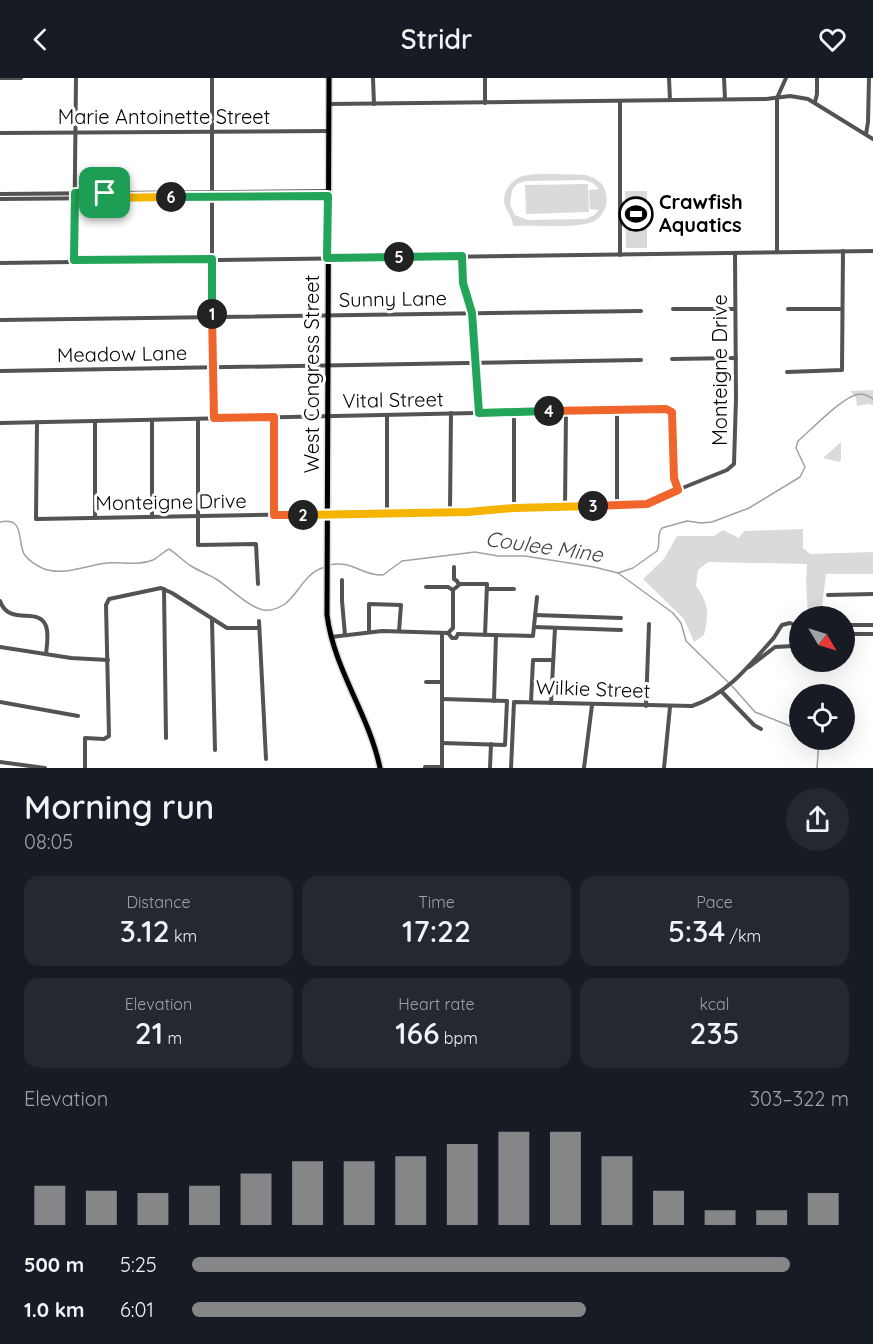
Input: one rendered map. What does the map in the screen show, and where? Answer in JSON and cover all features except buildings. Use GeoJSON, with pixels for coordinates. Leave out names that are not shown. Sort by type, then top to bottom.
{"type":"FeatureCollection","features":[{"type":"Feature","properties":{"kind":"main road","name":"West Congress Street"},"geometry":{"type":"LineString","coordinates":[[329,78],[327,615],[338,662],[373,743],[380,768]]}},
{"type":"Feature","properties":{"kind":"street"},"geometry":{"type":"LineString","coordinates":[[0,78],[21,78]]}},
{"type":"Feature","properties":{"kind":"street"},"geometry":{"type":"LineString","coordinates":[[74,260],[76,78]]}},
{"type":"Feature","properties":{"kind":"street"},"geometry":{"type":"LineString","coordinates":[[212,78],[214,418]]}},
{"type":"Feature","properties":{"kind":"street"},"geometry":{"type":"LineString","coordinates":[[373,78],[374,104]]}},
{"type":"Feature","properties":{"kind":"street"},"geometry":{"type":"LineString","coordinates":[[485,78],[485,103]]}},
{"type":"Feature","properties":{"kind":"street"},"geometry":{"type":"LineString","coordinates":[[669,78],[670,100]]}},
{"type":"Feature","properties":{"kind":"street"},"geometry":{"type":"LineString","coordinates":[[724,78],[725,99]]}},
{"type":"Feature","properties":{"kind":"street"},"geometry":{"type":"LineString","coordinates":[[777,252],[777,98],[786,78]]}},
{"type":"Feature","properties":{"kind":"street"},"geometry":{"type":"LineString","coordinates":[[815,102],[817,78]]}},
{"type":"Feature","properties":{"kind":"street"},"geometry":{"type":"LineString","coordinates":[[866,134],[868,78]]}},
{"type":"Feature","properties":{"kind":"street"},"geometry":{"type":"LineString","coordinates":[[329,104],[801,97],[815,102],[873,139]]}},
{"type":"Feature","properties":{"kind":"street"},"geometry":{"type":"LineString","coordinates":[[620,101],[620,255]]}},
{"type":"Feature","properties":{"kind":"street","name":"Marie Antoinette Street"},"geometry":{"type":"LineString","coordinates":[[0,133],[329,131]]}},
{"type":"Feature","properties":{"kind":"street"},"geometry":{"type":"LineString","coordinates":[[0,194],[328,194]]}},
{"type":"Feature","properties":{"kind":"street"},"geometry":{"type":"LineString","coordinates":[[0,199],[75,195]]}},
{"type":"Feature","properties":{"kind":"street"},"geometry":{"type":"LineString","coordinates":[[787,372],[842,370],[843,251]]}},
{"type":"Feature","properties":{"kind":"street"},"geometry":{"type":"LineString","coordinates":[[0,262],[873,251]]}},
{"type":"Feature","properties":{"kind":"street","name":"Monteigne Drive"},"geometry":{"type":"LineString","coordinates":[[37,422],[36,519],[387,513],[647,504],[733,466],[736,451],[735,253]]}},
{"type":"Feature","properties":{"kind":"street"},"geometry":{"type":"LineString","coordinates":[[462,256],[463,283],[472,313],[479,413]]}},
{"type":"Feature","properties":{"kind":"street"},"geometry":{"type":"LineString","coordinates":[[673,309],[735,309]]}},
{"type":"Feature","properties":{"kind":"street"},"geometry":{"type":"LineString","coordinates":[[788,309],[842,309]]}},
{"type":"Feature","properties":{"kind":"street","name":"Sunny Lane"},"geometry":{"type":"LineString","coordinates":[[0,320],[641,311]]}},
{"type":"Feature","properties":{"kind":"street"},"geometry":{"type":"LineString","coordinates":[[672,359],[736,358]]}},
{"type":"Feature","properties":{"kind":"street","name":"Meadow Lane"},"geometry":{"type":"LineString","coordinates":[[0,371],[641,360]]}},
{"type":"Feature","properties":{"kind":"street","name":"Vital Street"},"geometry":{"type":"LineString","coordinates":[[0,423],[666,409],[672,412],[674,478],[678,490]]}},
{"type":"Feature","properties":{"kind":"street"},"geometry":{"type":"LineString","coordinates":[[617,410],[617,506]]}},
{"type":"Feature","properties":{"kind":"street"},"geometry":{"type":"LineString","coordinates":[[565,507],[566,411]]}},
{"type":"Feature","properties":{"kind":"street"},"geometry":{"type":"LineString","coordinates":[[514,412],[514,508]]}},
{"type":"Feature","properties":{"kind":"street"},"geometry":{"type":"LineString","coordinates":[[450,511],[451,414]]}},
{"type":"Feature","properties":{"kind":"street"},"geometry":{"type":"LineString","coordinates":[[387,415],[387,513]]}},
{"type":"Feature","properties":{"kind":"street"},"geometry":{"type":"LineString","coordinates":[[274,417],[274,515]]}},
{"type":"Feature","properties":{"kind":"street"},"geometry":{"type":"LineString","coordinates":[[198,419],[198,545],[256,544],[258,584]]}},
{"type":"Feature","properties":{"kind":"street"},"geometry":{"type":"LineString","coordinates":[[152,420],[152,517]]}},
{"type":"Feature","properties":{"kind":"street"},"geometry":{"type":"LineString","coordinates":[[95,421],[95,518]]}},
{"type":"Feature","properties":{"kind":"street"},"geometry":{"type":"LineString","coordinates":[[454,567],[454,579],[459,584],[487,584],[485,635]]}},
{"type":"Feature","properties":{"kind":"street"},"geometry":{"type":"LineString","coordinates":[[448,587],[449,581],[454,579]]}},
{"type":"Feature","properties":{"kind":"street"},"geometry":{"type":"LineString","coordinates":[[342,580],[345,635]]}},
{"type":"Feature","properties":{"kind":"street"},"geometry":{"type":"LineString","coordinates":[[453,590],[459,584]]}},
{"type":"Feature","properties":{"kind":"street"},"geometry":{"type":"LineString","coordinates":[[426,587],[448,587],[453,590]]}},
{"type":"Feature","properties":{"kind":"street"},"geometry":{"type":"LineString","coordinates":[[85,768],[85,738],[104,739],[110,734],[106,605],[109,599],[158,588],[164,589],[227,628],[259,628]]}},
{"type":"Feature","properties":{"kind":"street"},"geometry":{"type":"LineString","coordinates":[[164,589],[166,738]]}},
{"type":"Feature","properties":{"kind":"street"},"geometry":{"type":"LineString","coordinates":[[487,589],[514,589]]}},
{"type":"Feature","properties":{"kind":"street"},"geometry":{"type":"LineString","coordinates":[[453,590],[453,628]]}},
{"type":"Feature","properties":{"kind":"street"},"geometry":{"type":"LineString","coordinates":[[828,595],[873,594]]}},
{"type":"Feature","properties":{"kind":"street"},"geometry":{"type":"LineString","coordinates":[[458,634],[533,636],[537,597]]}},
{"type":"Feature","properties":{"kind":"street"},"geometry":{"type":"LineString","coordinates":[[0,601],[8,613],[42,620],[47,630],[46,654]]}},
{"type":"Feature","properties":{"kind":"street"},"geometry":{"type":"LineString","coordinates":[[369,632],[369,604],[401,605],[399,631]]}},
{"type":"Feature","properties":{"kind":"street"},"geometry":{"type":"LineString","coordinates":[[535,615],[621,618]]}},
{"type":"Feature","properties":{"kind":"street"},"geometry":{"type":"LineString","coordinates":[[212,619],[214,750]]}},
{"type":"Feature","properties":{"kind":"street"},"geometry":{"type":"LineString","coordinates":[[259,621],[266,759]]}},
{"type":"Feature","properties":{"kind":"street"},"geometry":{"type":"LineString","coordinates":[[746,669],[779,628],[786,623],[789,624]]}},
{"type":"Feature","properties":{"kind":"street"},"geometry":{"type":"LineString","coordinates":[[646,706],[649,624]]}},
{"type":"Feature","properties":{"kind":"street"},"geometry":{"type":"LineString","coordinates":[[855,625],[873,625]]}},
{"type":"Feature","properties":{"kind":"street"},"geometry":{"type":"LineString","coordinates":[[534,627],[621,630]]}},
{"type":"Feature","properties":{"kind":"street"},"geometry":{"type":"LineString","coordinates":[[445,633],[453,628]]}},
{"type":"Feature","properties":{"kind":"street"},"geometry":{"type":"LineString","coordinates":[[453,628],[457,629],[458,634]]}},
{"type":"Feature","properties":{"kind":"street"},"geometry":{"type":"LineString","coordinates":[[551,703],[555,628]]}},
{"type":"Feature","properties":{"kind":"street"},"geometry":{"type":"LineString","coordinates":[[331,637],[399,631],[445,633],[452,638],[456,638],[458,634]]}},
{"type":"Feature","properties":{"kind":"street"},"geometry":{"type":"LineString","coordinates":[[425,767],[442,767],[442,682],[445,633]]}},
{"type":"Feature","properties":{"kind":"street"},"geometry":{"type":"LineString","coordinates":[[776,634],[782,646]]}},
{"type":"Feature","properties":{"kind":"street"},"geometry":{"type":"LineString","coordinates":[[855,634],[873,634]]}},
{"type":"Feature","properties":{"kind":"street"},"geometry":{"type":"LineString","coordinates":[[494,701],[496,635]]}},
{"type":"Feature","properties":{"kind":"street"},"geometry":{"type":"LineString","coordinates":[[746,669],[775,647],[789,646]]}},
{"type":"Feature","properties":{"kind":"street"},"geometry":{"type":"LineString","coordinates":[[0,647],[70,658],[108,660]]}},
{"type":"Feature","properties":{"kind":"street"},"geometry":{"type":"LineString","coordinates":[[531,702],[533,660],[553,660]]}},
{"type":"Feature","properties":{"kind":"street","name":"Wilkie Street"},"geometry":{"type":"LineString","coordinates":[[513,720],[514,702],[692,706],[706,702],[724,690],[746,669]]}},
{"type":"Feature","properties":{"kind":"street"},"geometry":{"type":"LineString","coordinates":[[426,682],[442,682]]}},
{"type":"Feature","properties":{"kind":"street"},"geometry":{"type":"LineString","coordinates":[[724,690],[754,725],[761,729]]}},
{"type":"Feature","properties":{"kind":"street"},"geometry":{"type":"LineString","coordinates":[[442,699],[507,701],[505,745]]}},
{"type":"Feature","properties":{"kind":"street"},"geometry":{"type":"LineString","coordinates":[[0,702],[78,716]]}},
{"type":"Feature","properties":{"kind":"street"},"geometry":{"type":"LineString","coordinates":[[584,768],[592,705]]}},
{"type":"Feature","properties":{"kind":"street"},"geometry":{"type":"LineString","coordinates":[[663,768],[670,707]]}},
{"type":"Feature","properties":{"kind":"street"},"geometry":{"type":"LineString","coordinates":[[506,720],[513,720],[511,768]]}},
{"type":"Feature","properties":{"kind":"street"},"geometry":{"type":"LineString","coordinates":[[442,742],[512,745]]}},
{"type":"Feature","properties":{"kind":"street"},"geometry":{"type":"LineString","coordinates":[[490,768],[491,744]]}},
{"type":"Feature","properties":{"kind":"street"},"geometry":{"type":"LineString","coordinates":[[0,762],[45,768]]}},
{"type":"Feature","properties":{"kind":"shaded area"},"geometry":{"type":"Polygon","coordinates":[[[526,175],[586,175],[596,179],[605,189],[607,198],[605,207],[598,219],[573,225],[513,226],[505,207],[504,196],[514,181],[526,175]],[[584,180],[526,181],[517,184],[512,190],[510,205],[515,215],[528,220],[586,219],[599,210],[590,209],[589,190],[599,189],[593,183],[584,180]]]}},
{"type":"Feature","properties":{"kind":"shaded area"},"geometry":{"type":"Polygon","coordinates":[[[588,184],[589,212],[526,214],[525,185],[588,184]]]}},
{"type":"Feature","properties":{"kind":"shaded area","name":"Crawfish Aquatics"},"geometry":{"type":"Polygon","coordinates":[[[625,191],[647,191],[647,248],[626,248],[625,191]]]}},
{"type":"Feature","properties":{"kind":"shaded area"},"geometry":{"type":"Polygon","coordinates":[[[629,214],[643,215],[643,227],[629,228],[629,214]]]}},
{"type":"Feature","properties":{"kind":"shaded area"},"geometry":{"type":"Polygon","coordinates":[[[873,390],[873,405],[857,406],[856,397],[850,391],[873,390]]]}},
{"type":"Feature","properties":{"kind":"shaded area"},"geometry":{"type":"Polygon","coordinates":[[[841,442],[839,462],[823,458],[841,442]]]}},
{"type":"Feature","properties":{"kind":"shaded area"},"geometry":{"type":"Polygon","coordinates":[[[803,529],[803,548],[810,554],[873,552],[873,574],[826,574],[822,606],[807,606],[807,564],[708,562],[698,570],[696,586],[706,604],[706,628],[704,635],[694,642],[684,619],[643,579],[664,559],[677,536],[714,536],[723,530],[739,538],[744,531],[803,529]]]}},
{"type":"Feature","properties":{"kind":"waterway","name":"Coulee Mine"},"geometry":{"type":"LineString","coordinates":[[618,573],[633,568],[657,551],[659,533],[662,528],[687,521],[712,522],[749,508],[800,477],[805,467],[796,448],[798,441],[852,396],[861,394],[873,399]]}},
{"type":"Feature","properties":{"kind":"waterway","name":"Coulee Mine"},"geometry":{"type":"LineString","coordinates":[[0,522],[8,521],[17,526],[24,554],[42,568],[66,571],[107,563],[142,563],[153,560],[169,549],[191,566],[216,579],[245,601],[263,610],[274,609],[285,604],[312,573],[325,567]]}},
{"type":"Feature","properties":{"kind":"waterway","name":"Coulee Mine"},"geometry":{"type":"LineString","coordinates":[[329,565],[351,566],[375,575],[383,575],[402,561],[475,552],[498,556],[525,556],[618,573],[673,613],[681,623],[686,641],[728,682]]}},
{"type":"Feature","properties":{"kind":"waterway","name":"Coulee Mine"},"geometry":{"type":"LineString","coordinates":[[732,686],[755,712],[789,726]]}},
{"type":"Feature","properties":{"kind":"waterway","name":"Coulee Mine"},"geometry":{"type":"LineString","coordinates":[[817,768],[818,750]]}},
{"type":"Feature","properties":{"kind":"place","name":"Crawfish Aquatics"},"geometry":{"type":"Point","coordinates":[636,214]}},
{"type":"Feature","properties":{"kind":"route"},"geometry":{"type":"LineString","coordinates":[[75,193],[105,193],[105,198],[328,196],[327,258],[462,256],[463,283],[472,313],[479,413],[669,410],[673,415],[674,478],[678,490],[640,505],[514,508],[468,512],[274,515],[274,417],[214,418],[212,259],[74,260],[75,193]]}}]}
